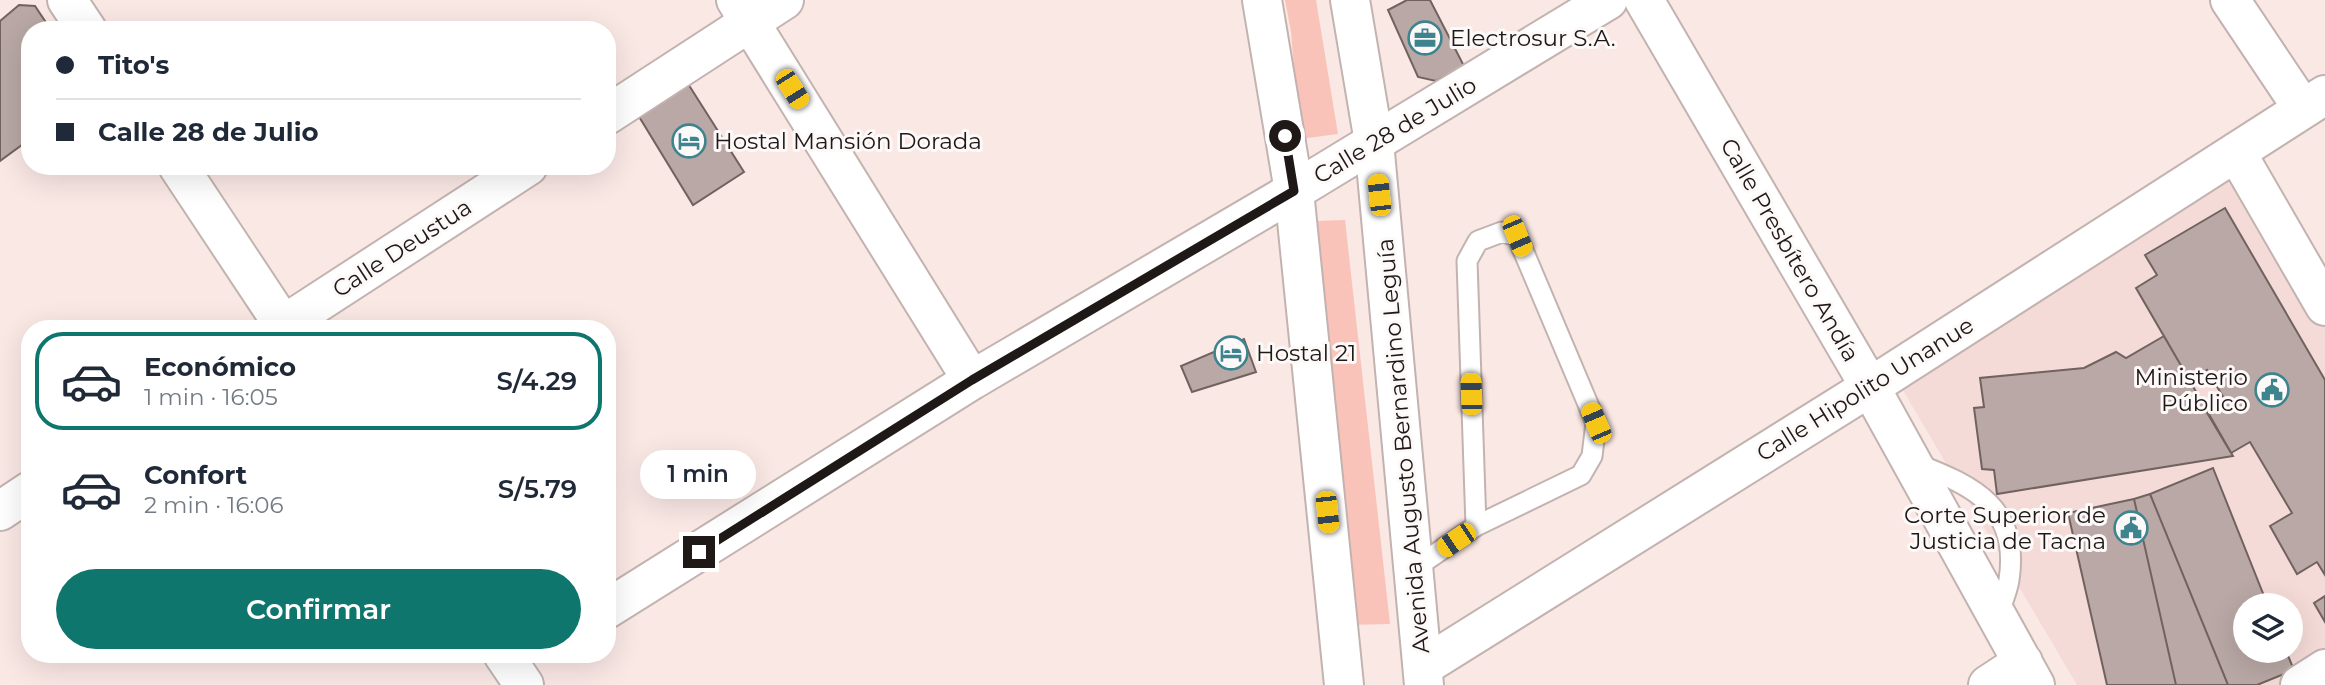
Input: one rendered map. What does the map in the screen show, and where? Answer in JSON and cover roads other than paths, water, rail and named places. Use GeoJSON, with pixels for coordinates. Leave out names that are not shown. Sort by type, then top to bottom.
{"type":"FeatureCollection","features":[{"type":"Feature","properties":{"kind":"street"},"geometry":{"type":"LineString","coordinates":[[67,0],[81,21]]}},
{"type":"Feature","properties":{"kind":"street"},"geometry":{"type":"LineString","coordinates":[[616,108],[743,11],[784,0]]}},
{"type":"Feature","properties":{"kind":"street"},"geometry":{"type":"LineString","coordinates":[[1262,0],[1294,191],[1345,685]]}},
{"type":"Feature","properties":{"kind":"street","name":"Avenida Augusto Bernardino Leguía"},"geometry":{"type":"LineString","coordinates":[[1350,0],[1374,142],[1415,568],[1418,679]]}},
{"type":"Feature","properties":{"kind":"street","name":"Calle 28 de Julio"},"geometry":{"type":"LineString","coordinates":[[616,603],[972,380],[1294,191],[1608,0]]}},
{"type":"Feature","properties":{"kind":"street","name":"Calle Presbítero Andía"},"geometry":{"type":"LineString","coordinates":[[1644,0],[1870,387],[1996,618],[2029,673]]}},
{"type":"Feature","properties":{"kind":"street"},"geometry":{"type":"LineString","coordinates":[[2230,0],[2314,102]]}},
{"type":"Feature","properties":{"kind":"street"},"geometry":{"type":"LineString","coordinates":[[743,11],[972,380]]}},
{"type":"Feature","properties":{"kind":"street","name":"Calle Hipolito Unanue"},"geometry":{"type":"LineString","coordinates":[[1418,679],[2314,102]]}},
{"type":"Feature","properties":{"kind":"street"},"geometry":{"type":"LineString","coordinates":[[2236,152],[2325,306]]}},
{"type":"Feature","properties":{"kind":"street"},"geometry":{"type":"LineString","coordinates":[[184,175],[277,320]]}},
{"type":"Feature","properties":{"kind":"street","name":"Calle Deustua"},"geometry":{"type":"LineString","coordinates":[[294,320],[514,175]]}},
{"type":"Feature","properties":{"kind":"street"},"geometry":{"type":"LineString","coordinates":[[0,511],[21,497]]}},
{"type":"Feature","properties":{"kind":"street"},"geometry":{"type":"LineString","coordinates":[[2300,685],[2325,668]]}},
{"type":"Feature","properties":{"kind":"street"},"geometry":{"type":"LineString","coordinates":[[1988,685],[2029,673]]}},
{"type":"Feature","properties":{"kind":"lane"},"geometry":{"type":"LineString","coordinates":[[1415,568],[1476,526],[1581,475],[1592,456],[1596,423],[1517,236],[1502,232],[1478,241],[1467,261],[1476,526]]}},
{"type":"Feature","properties":{"kind":"lane"},"geometry":{"type":"LineString","coordinates":[[1909,461],[1973,489],[1987,499],[1996,512],[2004,527],[2009,549],[2009,581],[1996,618]]}},
{"type":"Feature","properties":{"kind":"place","name":"Electrosur S.A."},"geometry":{"type":"Point","coordinates":[1425,38]}},
{"type":"Feature","properties":{"kind":"place","name":"Hostal Mansión Dorada"},"geometry":{"type":"Point","coordinates":[689,141]}},
{"type":"Feature","properties":{"kind":"place","name":"Hostal 21"},"geometry":{"type":"Point","coordinates":[1231,353]}},
{"type":"Feature","properties":{"kind":"place","name":"Ministerio Público"},"geometry":{"type":"Point","coordinates":[2272,390]}},
{"type":"Feature","properties":{"kind":"place","name":"Corte Superior de Justicia de Tacna"},"geometry":{"type":"Point","coordinates":[2131,528]}}]}
